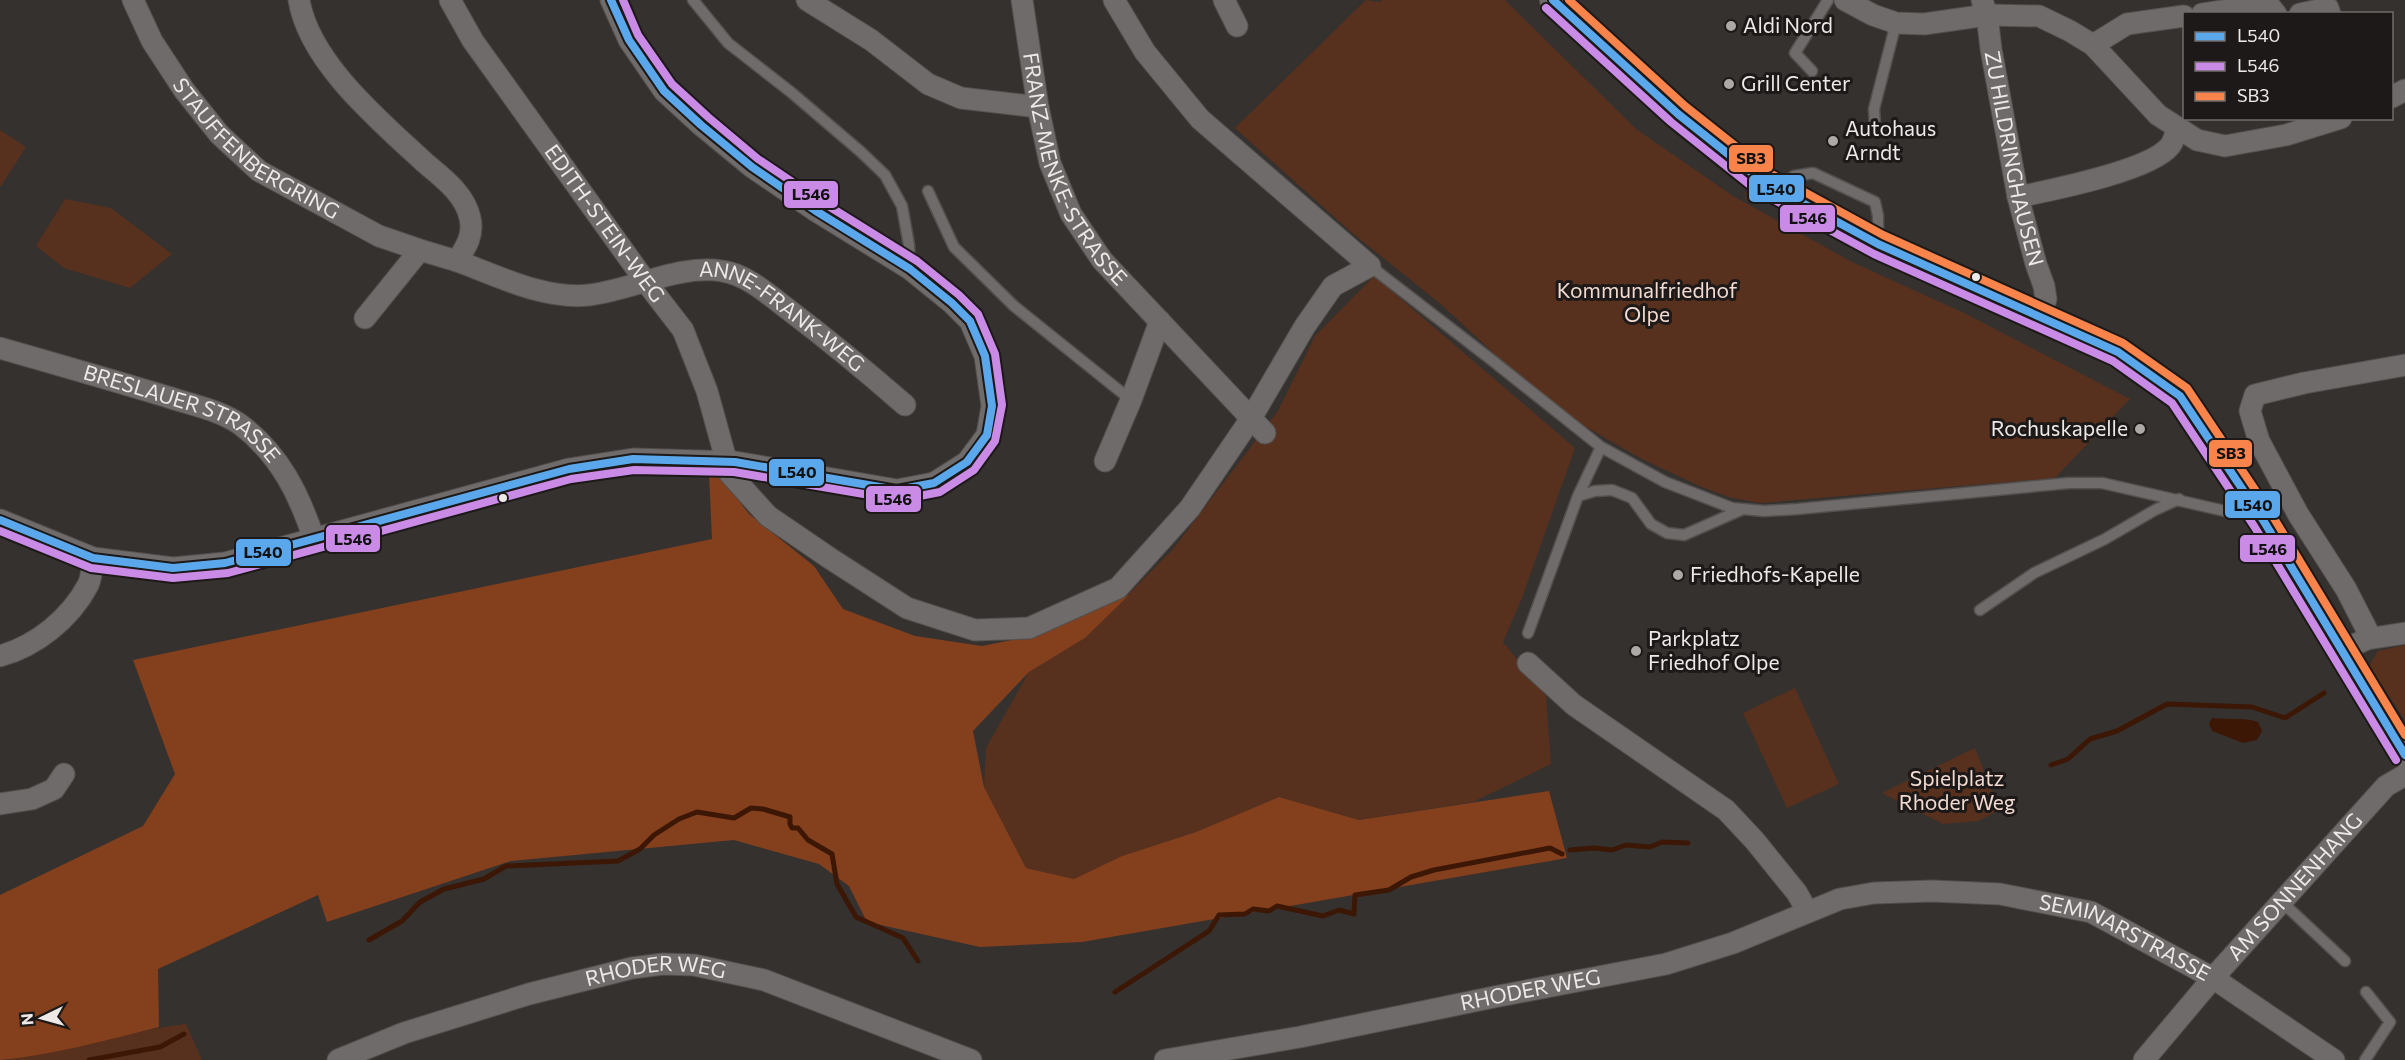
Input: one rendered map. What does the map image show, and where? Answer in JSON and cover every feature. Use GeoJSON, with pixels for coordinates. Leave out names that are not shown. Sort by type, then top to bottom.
{"type":"FeatureCollection","features":[{"type":"Feature","properties":{"kind":"street","name":"STAUFFENBERGRING"},"geometry":{"type":"LineString","coordinates":[[133,0],[152,41],[184,90],[219,134],[259,171],[379,236],[525,286],[558,294],[588,295],[646,282]]}},
{"type":"Feature","properties":{"kind":"street"},"geometry":{"type":"LineString","coordinates":[[299,0],[321,55],[367,109],[457,191],[470,218],[470,241],[457,261]]}},
{"type":"Feature","properties":{"kind":"street","name":"EDITH-STEIN-WEG"},"geometry":{"type":"LineString","coordinates":[[450,0],[480,51],[683,330],[707,391],[730,474],[768,516],[907,608],[975,630],[1029,628],[1118,588],[1190,508],[1258,427],[1305,326],[1333,286],[1370,266]]}},
{"type":"Feature","properties":{"kind":"street"},"geometry":{"type":"LineString","coordinates":[[0,520],[93,558],[173,568],[225,563],[569,469],[633,459],[726,462],[897,490],[934,483],[967,462],[987,435],[992,406],[985,356],[970,321],[952,303],[910,269],[816,211],[752,167],[664,91],[629,40],[611,0]]}},
{"type":"Feature","properties":{"kind":"street"},"geometry":{"type":"LineString","coordinates":[[807,0],[872,40],[928,84],[961,98],[1038,107]]}},
{"type":"Feature","properties":{"kind":"street","name":"FRANZ-MENKE-STRASSE"},"geometry":{"type":"LineString","coordinates":[[1022,0],[1038,107],[1050,164],[1071,214],[1102,260],[1258,427]]}},
{"type":"Feature","properties":{"kind":"street"},"geometry":{"type":"LineString","coordinates":[[1114,0],[1145,52],[1200,119],[1370,266]]}},
{"type":"Feature","properties":{"kind":"street"},"geometry":{"type":"LineString","coordinates":[[1224,0],[1237,26]]}},
{"type":"Feature","properties":{"kind":"street"},"geometry":{"type":"LineString","coordinates":[[1553,0],[1678,114],[1762,181],[1878,244],[2118,352],[2180,396],[2254,507],[2405,755]]}},
{"type":"Feature","properties":{"kind":"street"},"geometry":{"type":"LineString","coordinates":[[1845,0],[1873,15],[1896,22],[1924,24],[1985,8],[2039,16],[2093,45],[2158,115],[2197,140],[2225,146],[2286,135],[2334,120]]}},
{"type":"Feature","properties":{"kind":"street"},"geometry":{"type":"LineString","coordinates":[[2215,12],[2268,4],[2274,12]]}},
{"type":"Feature","properties":{"kind":"street","name":"ZU HILDRINGHAUSEN"},"geometry":{"type":"LineString","coordinates":[[1985,8],[2018,196],[2044,286],[2046,299],[2041,316]]}},
{"type":"Feature","properties":{"kind":"street"},"geometry":{"type":"LineString","coordinates":[[2309,12],[2328,8],[2329,12]]}},
{"type":"Feature","properties":{"kind":"street"},"geometry":{"type":"LineString","coordinates":[[2093,45],[2127,24],[2183,16]]}},
{"type":"Feature","properties":{"kind":"street"},"geometry":{"type":"LineString","coordinates":[[2018,196],[2061,188],[2145,163],[2170,146],[2177,129]]}},
{"type":"Feature","properties":{"kind":"street"},"geometry":{"type":"LineString","coordinates":[[365,318],[420,250]]}},
{"type":"Feature","properties":{"kind":"street","name":"ANNE-FRANK-WEG"},"geometry":{"type":"LineString","coordinates":[[646,282],[699,269],[724,271],[741,277],[816,330],[905,405]]}},
{"type":"Feature","properties":{"kind":"street"},"geometry":{"type":"LineString","coordinates":[[1105,460],[1131,400],[1160,321]]}},
{"type":"Feature","properties":{"kind":"street","name":"BRESLAUER STRASSE"},"geometry":{"type":"LineString","coordinates":[[0,348],[216,413],[238,424],[275,458],[290,480],[302,504],[314,539]]}},
{"type":"Feature","properties":{"kind":"street"},"geometry":{"type":"LineString","coordinates":[[2367,639],[2368,632],[2346,589],[2298,514],[2259,441],[2250,411],[2255,394],[2304,383],[2405,366]]}},
{"type":"Feature","properties":{"kind":"street"},"geometry":{"type":"LineString","coordinates":[[0,656],[15,652],[48,632],[63,617],[89,583],[93,558]]}},
{"type":"Feature","properties":{"kind":"street"},"geometry":{"type":"LineString","coordinates":[[2342,650],[2367,639],[2405,633]]}},
{"type":"Feature","properties":{"kind":"street"},"geometry":{"type":"LineString","coordinates":[[1528,663],[1574,705],[1726,810],[1791,885],[1807,911]]}},
{"type":"Feature","properties":{"kind":"street"},"geometry":{"type":"LineString","coordinates":[[0,804],[32,799],[54,789],[64,774]]}},
{"type":"Feature","properties":{"kind":"street","name":"AM SONNENHANG"},"geometry":{"type":"LineString","coordinates":[[2144,1060],[2213,978],[2386,786],[2405,775]]}},
{"type":"Feature","properties":{"kind":"street","name":"RHODER WEG"},"geometry":{"type":"LineString","coordinates":[[1165,1060],[1238,1054],[1666,964],[1733,943],[1840,899],[1887,892]]}},
{"type":"Feature","properties":{"kind":"street","name":"SEMINARSTRASSE"},"geometry":{"type":"LineString","coordinates":[[1887,892],[2000,894],[2091,912],[2213,978],[2334,1060]]}},
{"type":"Feature","properties":{"kind":"street","name":"RHODER WEG"},"geometry":{"type":"LineString","coordinates":[[338,1060],[404,1033],[529,994],[632,968],[663,964],[694,965],[764,980],[971,1060]]}},
{"type":"Feature","properties":{"kind":"lane"},"geometry":{"type":"LineString","coordinates":[[693,0],[728,43],[792,93],[885,175],[902,206],[909,245],[910,269]]}},
{"type":"Feature","properties":{"kind":"lane"},"geometry":{"type":"LineString","coordinates":[[1812,71],[1795,53],[1828,0]]}},
{"type":"Feature","properties":{"kind":"lane"},"geometry":{"type":"LineString","coordinates":[[1875,125],[1874,109],[1883,66],[1896,22]]}},
{"type":"Feature","properties":{"kind":"lane"},"geometry":{"type":"LineString","coordinates":[[1777,190],[1794,176],[1813,173],[1875,202],[1878,216],[1878,244]]}},
{"type":"Feature","properties":{"kind":"lane"},"geometry":{"type":"LineString","coordinates":[[928,191],[954,247],[1014,306],[1131,400]]}},
{"type":"Feature","properties":{"kind":"lane"},"geometry":{"type":"LineString","coordinates":[[1370,266],[1601,447],[1665,482],[1741,510],[1798,509],[2069,483],[2102,483],[2234,513],[2254,507]]}},
{"type":"Feature","properties":{"kind":"lane"},"geometry":{"type":"LineString","coordinates":[[1528,633],[1578,496],[1601,447]]}},
{"type":"Feature","properties":{"kind":"lane"},"geometry":{"type":"LineString","coordinates":[[1578,496],[1595,491],[1612,490],[1632,498],[1651,524],[1666,533],[1684,535],[1741,510]]}},
{"type":"Feature","properties":{"kind":"lane"},"geometry":{"type":"LineString","coordinates":[[1980,610],[2034,573],[2105,539],[2179,499]]}},
{"type":"Feature","properties":{"kind":"lane"},"geometry":{"type":"LineString","coordinates":[[2282,902],[2345,961]]}},
{"type":"Feature","properties":{"kind":"lane"},"geometry":{"type":"LineString","coordinates":[[2365,1060],[2390,1022],[2367,992]]}},
{"type":"Feature","properties":{"kind":"green space","name":"Kommunalfriedhof Olpe"},"geometry":{"type":"Polygon","coordinates":[[[1366,0],[1380,2],[1382,0],[1505,0],[1636,129],[1733,196],[1852,262],[1964,313],[2130,399],[2055,478],[1761,503],[1732,498],[1704,488],[1642,459],[1572,419],[1499,358],[1443,306],[1350,231],[1235,128],[1366,0]]]}},
{"type":"Feature","properties":{"kind":"green space"},"geometry":{"type":"Polygon","coordinates":[[[0,130],[26,147],[1,186],[0,186],[0,130]]]}},
{"type":"Feature","properties":{"kind":"green space"},"geometry":{"type":"Polygon","coordinates":[[[65,199],[111,208],[172,254],[130,288],[64,268],[36,246],[65,199]]]}},
{"type":"Feature","properties":{"kind":"green space"},"geometry":{"type":"Polygon","coordinates":[[[1374,276],[1575,448],[1522,598],[1503,642],[1546,695],[1551,764],[1473,802],[1359,820],[1279,797],[1196,832],[1122,856],[1074,879],[1026,868],[984,787],[986,748],[1029,672],[1085,638],[1174,548],[1278,411],[1315,336],[1374,276]]]}},
{"type":"Feature","properties":{"kind":"green space"},"geometry":{"type":"Polygon","coordinates":[[[2405,645],[2405,720],[2369,666],[2378,651],[2405,645]]]}},
{"type":"Feature","properties":{"kind":"green space"},"geometry":{"type":"Polygon","coordinates":[[[1795,688],[1839,784],[1787,808],[1743,713],[1795,688]]]}},
{"type":"Feature","properties":{"kind":"green space","name":"Spielplatz Rhoder Weg"},"geometry":{"type":"Polygon","coordinates":[[[1975,748],[1999,810],[1978,821],[1943,824],[1882,793],[1975,748]]]}},
{"type":"Feature","properties":{"kind":"green space"},"geometry":{"type":"Polygon","coordinates":[[[186,1024],[202,1060],[0,1060],[47,1053],[186,1024]]]}},
{"type":"Feature","properties":{"kind":"shaded area"},"geometry":{"type":"Polygon","coordinates":[[[709,474],[719,475],[749,514],[814,566],[843,609],[915,636],[982,646],[1036,635],[1129,595],[1085,638],[1029,672],[973,731],[984,787],[1026,868],[1074,879],[1122,856],[1196,832],[1279,797],[1359,820],[1549,791],[1567,858],[1082,942],[980,947],[867,922],[849,886],[819,864],[734,840],[511,861],[327,922],[318,895],[158,969],[159,1027],[60,1051],[0,1060],[0,895],[143,826],[175,774],[133,660],[712,539],[709,474]]]}},
{"type":"Feature","properties":{"kind":"shaded area"},"geometry":{"type":"Polygon","coordinates":[[[2212,718],[2253,720],[2258,722],[2262,731],[2257,740],[2243,743],[2212,731],[2209,723],[2212,718]]]}},
{"type":"Feature","properties":{"kind":"waterway"},"geometry":{"type":"LineString","coordinates":[[2051,765],[2068,759],[2090,739],[2117,731],[2167,704],[2252,707],[2285,718],[2324,693]]}},
{"type":"Feature","properties":{"kind":"waterway"},"geometry":{"type":"LineString","coordinates":[[369,940],[402,921],[420,902],[444,889],[484,879],[506,866],[618,861],[640,849],[654,835],[679,819],[697,812],[734,818],[751,808],[790,817],[792,828],[798,828],[808,840],[832,854],[837,884],[856,917],[903,938],[918,961]]}},
{"type":"Feature","properties":{"kind":"waterway"},"geometry":{"type":"LineString","coordinates":[[1570,850],[1594,848],[1612,850],[1626,845],[1650,847],[1662,842],[1688,843]]}},
{"type":"Feature","properties":{"kind":"waterway"},"geometry":{"type":"LineString","coordinates":[[1115,992],[1209,931],[1219,915],[1245,914],[1253,909],[1269,911],[1277,906],[1323,916],[1339,910],[1354,914],[1355,895],[1389,890],[1411,877],[1434,870],[1550,848],[1562,854]]}},
{"type":"Feature","properties":{"kind":"waterway"},"geometry":{"type":"LineString","coordinates":[[89,1060],[160,1047],[184,1034]]}},
{"type":"Feature","properties":{"kind":"transit line","name":"L540"},"geometry":{"type":"LineString","coordinates":[[0,520],[93,558],[173,568],[225,563],[569,469],[633,459],[735,462],[897,490],[934,483],[967,462],[987,435],[992,406],[985,356],[970,321],[952,303],[910,269],[816,211],[752,167],[701,125],[664,91],[629,40],[611,0]]}},
{"type":"Feature","properties":{"kind":"transit line","name":"L546"},"geometry":{"type":"LineString","coordinates":[[0,531],[91,568],[173,578],[228,573],[571,479],[634,470],[734,472],[899,500],[940,492],[974,470],[995,441],[1002,405],[995,354],[978,314],[959,295],[917,261],[758,159],[708,117],[672,84],[638,35],[623,0]]}},
{"type":"Feature","properties":{"kind":"transit line","name":"L540"},"geometry":{"type":"LineString","coordinates":[[1553,0],[1678,114],[1762,181],[1878,244],[2118,352],[2180,396],[2263,520],[2405,755]]}},
{"type":"Feature","properties":{"kind":"transit line","name":"SB3"},"geometry":{"type":"LineString","coordinates":[[1569,0],[1685,106],[1768,172],[1883,235],[2123,343],[2187,388],[2272,515],[2405,735]]}},
{"type":"Feature","properties":{"kind":"transit line","name":"L546"},"geometry":{"type":"LineString","coordinates":[[1546,8],[1671,122],[1756,190],[1874,254],[2113,361],[2172,403],[2254,526],[2396,760]]}},
{"type":"Feature","properties":{"kind":"place","name":"Aldi Nord"},"geometry":{"type":"Point","coordinates":[1731,26]}},
{"type":"Feature","properties":{"kind":"place","name":"Grill Center"},"geometry":{"type":"Point","coordinates":[1729,84]}},
{"type":"Feature","properties":{"kind":"place","name":"Autohaus Arndt"},"geometry":{"type":"Point","coordinates":[1833,141]}},
{"type":"Feature","properties":{"kind":"place","name":"Rochuskapelle"},"geometry":{"type":"Point","coordinates":[2140,429]}},
{"type":"Feature","properties":{"kind":"place","name":"Friedhofs-Kapelle"},"geometry":{"type":"Point","coordinates":[1678,575]}},
{"type":"Feature","properties":{"kind":"place","name":"Parkplatz Friedhof Olpe"},"geometry":{"type":"Point","coordinates":[1636,651]}}]}
